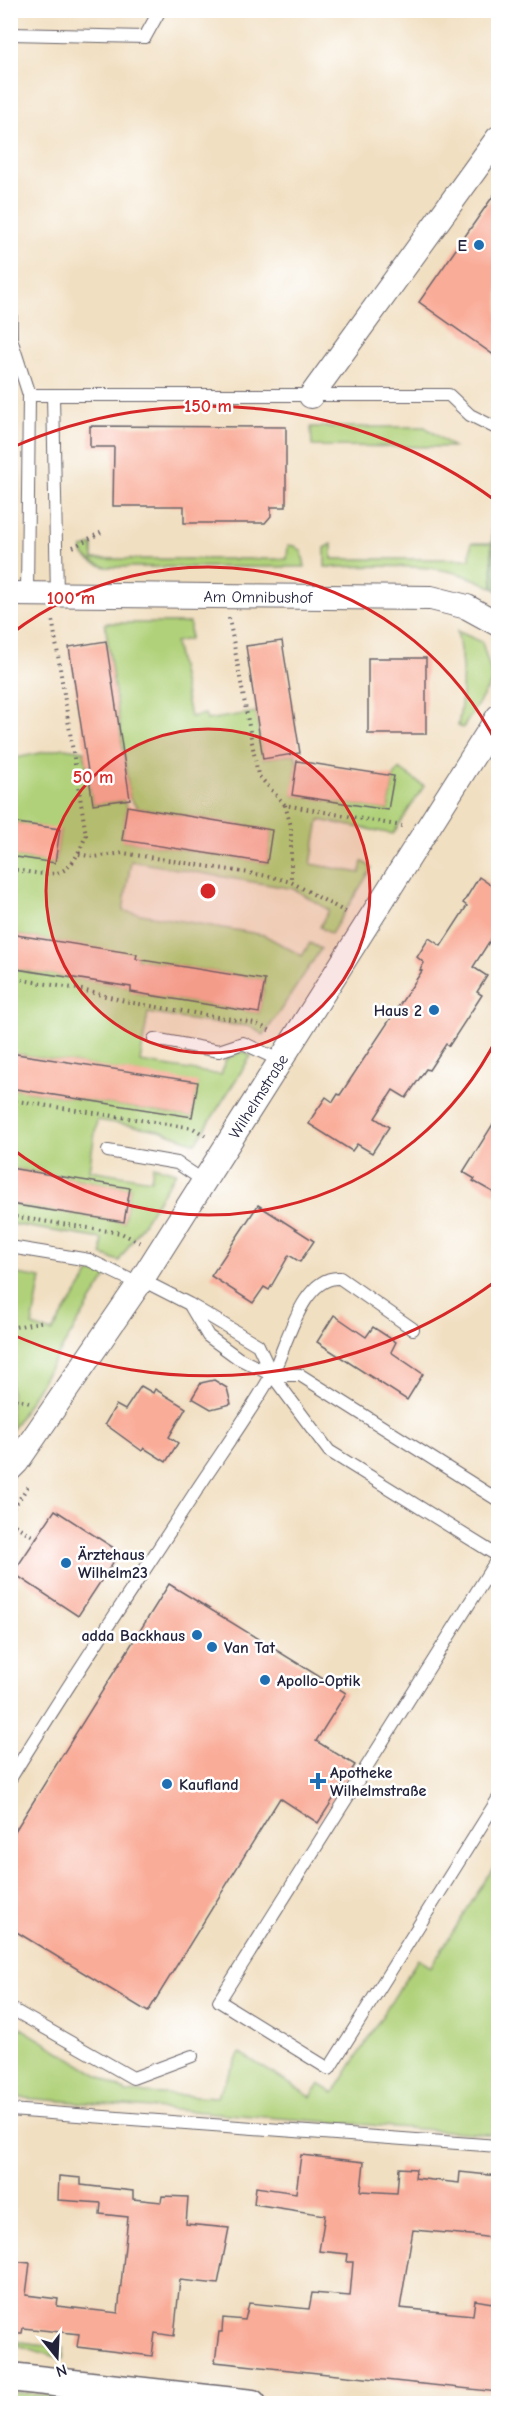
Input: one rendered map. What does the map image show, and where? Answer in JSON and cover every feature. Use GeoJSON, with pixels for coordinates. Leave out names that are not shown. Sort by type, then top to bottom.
{"type":"FeatureCollection","features":[{"type":"Feature","properties":{"kind":"street"},"geometry":{"type":"LineString","coordinates":[[311,396],[498,138]]}},
{"type":"Feature","properties":{"kind":"street","name":"Am Omnibushof"},"geometry":{"type":"LineString","coordinates":[[19,595],[55,606],[431,598],[467,608],[498,624]]}},
{"type":"Feature","properties":{"kind":"street","name":"Wilhelmstraße"},"geometry":{"type":"LineString","coordinates":[[10,1468],[18,1462],[140,1282],[498,717]]}},
{"type":"Feature","properties":{"kind":"street"},"geometry":{"type":"LineString","coordinates":[[10,2377],[167,2399],[252,2403]]}},
{"type":"Feature","properties":{"kind":"lane"},"geometry":{"type":"LineString","coordinates":[[10,34],[145,37],[160,10]]}},
{"type":"Feature","properties":{"kind":"lane"},"geometry":{"type":"LineString","coordinates":[[10,242],[11,339],[29,395],[19,595]]}},
{"type":"Feature","properties":{"kind":"lane"},"geometry":{"type":"LineString","coordinates":[[29,395],[449,395],[470,415],[498,429]]}},
{"type":"Feature","properties":{"kind":"lane"},"geometry":{"type":"LineString","coordinates":[[53,395],[55,606]]}},
{"type":"Feature","properties":{"kind":"lane"},"geometry":{"type":"LineString","coordinates":[[154,1040],[219,1051],[243,1043],[281,1061]]}},
{"type":"Feature","properties":{"kind":"lane"},"geometry":{"type":"LineString","coordinates":[[108,1151],[177,1163],[204,1181]]}},
{"type":"Feature","properties":{"kind":"lane"},"geometry":{"type":"LineString","coordinates":[[10,1247],[89,1260],[189,1304],[258,1345],[272,1375],[329,1451],[498,1557],[219,2001],[329,2069],[498,1799]]}},
{"type":"Feature","properties":{"kind":"lane"},"geometry":{"type":"LineString","coordinates":[[10,1779],[74,1676],[272,1375],[299,1310],[322,1281],[330,1277],[340,1278],[413,1329]]}},
{"type":"Feature","properties":{"kind":"lane"},"geometry":{"type":"LineString","coordinates":[[189,1304],[208,1336],[238,1358],[272,1375],[300,1376],[498,1500]]}},
{"type":"Feature","properties":{"kind":"lane"},"geometry":{"type":"LineString","coordinates":[[10,2008],[133,2078],[192,2056]]}},
{"type":"Feature","properties":{"kind":"lane"},"geometry":{"type":"LineString","coordinates":[[10,2110],[498,2146]]}},
{"type":"Feature","properties":{"kind":"path"},"geometry":{"type":"LineString","coordinates":[[73,547],[102,532]]}},
{"type":"Feature","properties":{"kind":"path"},"geometry":{"type":"LineString","coordinates":[[10,869],[50,875],[66,871],[79,854],[86,832],[55,606]]}},
{"type":"Feature","properties":{"kind":"path"},"geometry":{"type":"LineString","coordinates":[[229,617],[258,775],[285,805],[291,826],[291,882]]}},
{"type":"Feature","properties":{"kind":"path"},"geometry":{"type":"LineString","coordinates":[[285,805],[409,827]]}},
{"type":"Feature","properties":{"kind":"path"},"geometry":{"type":"LineString","coordinates":[[79,854],[94,857],[123,854],[268,876],[291,882],[352,916]]}},
{"type":"Feature","properties":{"kind":"path"},"geometry":{"type":"LineString","coordinates":[[10,978],[255,1023],[276,1034]]}},
{"type":"Feature","properties":{"kind":"path"},"geometry":{"type":"LineString","coordinates":[[10,1100],[193,1128],[209,1138]]}},
{"type":"Feature","properties":{"kind":"path"},"geometry":{"type":"LineString","coordinates":[[10,1216],[121,1233],[141,1243]]}},
{"type":"Feature","properties":{"kind":"path"},"geometry":{"type":"LineString","coordinates":[[10,1328],[45,1322]]}},
{"type":"Feature","properties":{"kind":"path"},"geometry":{"type":"LineString","coordinates":[[10,1398],[35,1404]]}},
{"type":"Feature","properties":{"kind":"path"},"geometry":{"type":"LineString","coordinates":[[10,1522],[36,1538]]}},
{"type":"Feature","properties":{"kind":"green space"},"geometry":{"type":"Polygon","coordinates":[[[311,427],[425,427],[453,447],[312,446],[311,427]]]}},
{"type":"Feature","properties":{"kind":"green space"},"geometry":{"type":"Polygon","coordinates":[[[498,510],[498,591],[493,588],[492,513],[498,510]]]}},
{"type":"Feature","properties":{"kind":"green space"},"geometry":{"type":"Polygon","coordinates":[[[471,543],[491,543],[493,588],[453,572],[432,569],[390,566],[325,567],[325,548],[332,544],[332,559],[470,559],[471,543]]]}},
{"type":"Feature","properties":{"kind":"green space"},"geometry":{"type":"Polygon","coordinates":[[[93,545],[93,559],[287,559],[288,545],[295,546],[302,552],[305,567],[106,567],[94,563],[84,555],[82,548],[93,545]]]}},
{"type":"Feature","properties":{"kind":"green space"},"geometry":{"type":"Polygon","coordinates":[[[105,623],[190,623],[190,639],[175,642],[190,717],[205,714],[207,720],[256,712],[263,759],[295,754],[297,761],[293,795],[388,810],[394,776],[399,769],[424,786],[393,834],[319,820],[311,864],[360,873],[362,861],[372,868],[331,934],[320,927],[329,910],[294,889],[131,861],[123,911],[264,935],[302,956],[310,943],[321,949],[264,1035],[249,1026],[203,1022],[148,1013],[140,1062],[221,1075],[226,1059],[243,1051],[251,1056],[196,1143],[159,1130],[97,1120],[89,1170],[151,1180],[153,1166],[176,1172],[119,1261],[102,1255],[102,1239],[11,1224],[11,1204],[124,1222],[130,1188],[11,1168],[11,1088],[192,1117],[197,1083],[11,1053],[11,968],[131,987],[131,992],[259,1013],[265,980],[136,959],[137,955],[11,934],[11,856],[55,863],[60,830],[11,822],[11,759],[64,748],[84,751],[93,804],[123,800],[127,807],[122,840],[267,863],[272,830],[138,808],[130,799],[105,623]]]}},
{"type":"Feature","properties":{"kind":"green space"},"geometry":{"type":"Polygon","coordinates":[[[457,631],[482,642],[493,680],[463,728],[458,726],[462,679],[457,631]]]}},
{"type":"Feature","properties":{"kind":"green space"},"geometry":{"type":"Polygon","coordinates":[[[11,1273],[41,1278],[32,1326],[52,1332],[90,1273],[108,1274],[11,1431],[11,1273]]]}},
{"type":"Feature","properties":{"kind":"green space"},"geometry":{"type":"Polygon","coordinates":[[[498,1860],[498,2135],[11,2097],[11,2022],[126,2092],[217,2097],[240,2053],[311,2097],[319,2084],[334,2093],[418,1959],[431,1967],[498,1860]]]}},
{"type":"Feature","properties":{"kind":"green space"},"geometry":{"type":"Polygon","coordinates":[[[11,2341],[64,2347],[63,2359],[11,2343],[11,2341]]]}},
{"type":"Feature","properties":{"kind":"green space"},"geometry":{"type":"Polygon","coordinates":[[[11,2392],[123,2403],[11,2403],[11,2392]]]}},
{"type":"Feature","properties":{"kind":"building","name":"E"},"geometry":{"type":"Polygon","coordinates":[[[498,189],[498,358],[419,302],[498,189]]]}},
{"type":"Feature","properties":{"kind":"building"},"geometry":{"type":"Polygon","coordinates":[[[90,426],[286,427],[286,507],[271,507],[271,516],[265,523],[184,523],[184,506],[113,506],[114,447],[90,447],[90,426]]]}},
{"type":"Feature","properties":{"kind":"building"},"geometry":{"type":"Polygon","coordinates":[[[106,641],[130,799],[93,804],[69,647],[106,641]]]}},
{"type":"Feature","properties":{"kind":"building"},"geometry":{"type":"Polygon","coordinates":[[[282,641],[300,753],[263,759],[246,646],[282,641]]]}},
{"type":"Feature","properties":{"kind":"building"},"geometry":{"type":"Polygon","coordinates":[[[368,658],[426,658],[426,734],[368,734],[368,658]]]}},
{"type":"Feature","properties":{"kind":"building"},"geometry":{"type":"Polygon","coordinates":[[[297,761],[394,776],[388,810],[292,795],[297,761]]]}},
{"type":"Feature","properties":{"kind":"building"},"geometry":{"type":"Polygon","coordinates":[[[127,806],[272,830],[267,863],[122,840],[127,806]]]}},
{"type":"Feature","properties":{"kind":"building"},"geometry":{"type":"Polygon","coordinates":[[[10,822],[60,829],[55,863],[10,856],[10,822]]]}},
{"type":"Feature","properties":{"kind":"building","name":"Haus 2"},"geometry":{"type":"Polygon","coordinates":[[[479,877],[498,890],[498,928],[473,967],[487,976],[477,992],[482,995],[449,1046],[446,1044],[429,1070],[426,1069],[406,1098],[393,1090],[375,1118],[389,1127],[372,1153],[357,1144],[352,1151],[309,1124],[326,1097],[333,1102],[338,1094],[340,1095],[422,971],[420,970],[424,963],[417,957],[429,938],[441,946],[467,906],[463,903],[479,877]]]}},
{"type":"Feature","properties":{"kind":"building"},"geometry":{"type":"Polygon","coordinates":[[[10,934],[137,954],[136,959],[265,980],[259,1013],[131,992],[131,987],[10,968],[10,934]]]}},
{"type":"Feature","properties":{"kind":"building"},"geometry":{"type":"Polygon","coordinates":[[[10,1053],[198,1082],[192,1117],[10,1088],[10,1053]]]}},
{"type":"Feature","properties":{"kind":"building"},"geometry":{"type":"Polygon","coordinates":[[[498,1116],[498,1195],[473,1181],[475,1179],[463,1172],[498,1116]]]}},
{"type":"Feature","properties":{"kind":"building"},"geometry":{"type":"Polygon","coordinates":[[[10,1168],[130,1188],[124,1222],[10,1204],[10,1168]]]}},
{"type":"Feature","properties":{"kind":"building"},"geometry":{"type":"Polygon","coordinates":[[[258,1205],[314,1241],[300,1262],[289,1255],[269,1290],[264,1287],[253,1303],[211,1276],[258,1205]]]}},
{"type":"Feature","properties":{"kind":"building"},"geometry":{"type":"Polygon","coordinates":[[[334,1315],[366,1337],[373,1327],[396,1342],[391,1352],[423,1374],[407,1400],[317,1342],[334,1315]]]}},
{"type":"Feature","properties":{"kind":"building"},"geometry":{"type":"Polygon","coordinates":[[[214,1380],[227,1388],[231,1404],[211,1409],[192,1398],[201,1383],[214,1380]]]}},
{"type":"Feature","properties":{"kind":"building"},"geometry":{"type":"Polygon","coordinates":[[[141,1386],[153,1393],[155,1389],[186,1408],[169,1437],[178,1443],[166,1462],[144,1448],[142,1451],[105,1424],[116,1405],[125,1410],[141,1386]]]}},
{"type":"Feature","properties":{"kind":"building","name":"Ärztehaus Wilhelm23"},"geometry":{"type":"Polygon","coordinates":[[[55,1510],[120,1552],[78,1616],[13,1573],[55,1510]]]}},
{"type":"Feature","properties":{"kind":"building","name":"Kaufland"},"geometry":{"type":"Polygon","coordinates":[[[169,1584],[346,1693],[316,1741],[355,1765],[318,1823],[280,1798],[148,2012],[10,1928],[10,1839],[169,1584]]]}},
{"type":"Feature","properties":{"kind":"building"},"geometry":{"type":"Polygon","coordinates":[[[301,2155],[364,2162],[361,2191],[397,2193],[399,2168],[416,2169],[415,2178],[459,2183],[460,2172],[498,2176],[498,2239],[413,2230],[400,2308],[473,2315],[475,2300],[498,2304],[498,2392],[215,2362],[223,2318],[245,2320],[249,2303],[309,2309],[312,2293],[350,2296],[353,2262],[347,2262],[348,2254],[319,2251],[325,2215],[254,2204],[256,2187],[296,2193],[301,2155]]]}},
{"type":"Feature","properties":{"kind":"building"},"geometry":{"type":"Polygon","coordinates":[[[59,2176],[81,2178],[81,2185],[133,2191],[133,2199],[161,2202],[162,2196],[188,2197],[186,2224],[229,2228],[218,2284],[180,2280],[174,2336],[155,2333],[152,2356],[77,2347],[79,2334],[23,2328],[22,2333],[10,2333],[10,2261],[30,2263],[26,2295],[58,2299],[57,2306],[118,2313],[128,2217],[100,2214],[101,2203],[58,2200],[59,2176]]]}},
{"type":"Feature","properties":{"kind":"place","name":"E"},"geometry":{"type":"Point","coordinates":[479,245]}},
{"type":"Feature","properties":{"kind":"place","name":"Haus 2"},"geometry":{"type":"Point","coordinates":[434,1010]}},
{"type":"Feature","properties":{"kind":"place","name":"Ärztehaus Wilhelm23"},"geometry":{"type":"Point","coordinates":[66,1563]}},
{"type":"Feature","properties":{"kind":"place","name":"adda Backhaus"},"geometry":{"type":"Point","coordinates":[197,1635]}},
{"type":"Feature","properties":{"kind":"place","name":"Van Tat"},"geometry":{"type":"Point","coordinates":[212,1647]}},
{"type":"Feature","properties":{"kind":"place","name":"Apollo-Optik"},"geometry":{"type":"Point","coordinates":[265,1680]}},
{"type":"Feature","properties":{"kind":"place","name":"Apotheke Wilhelmstraße"},"geometry":{"type":"Point","coordinates":[318,1781]}},
{"type":"Feature","properties":{"kind":"place","name":"Kaufland"},"geometry":{"type":"Point","coordinates":[167,1784]}}]}
